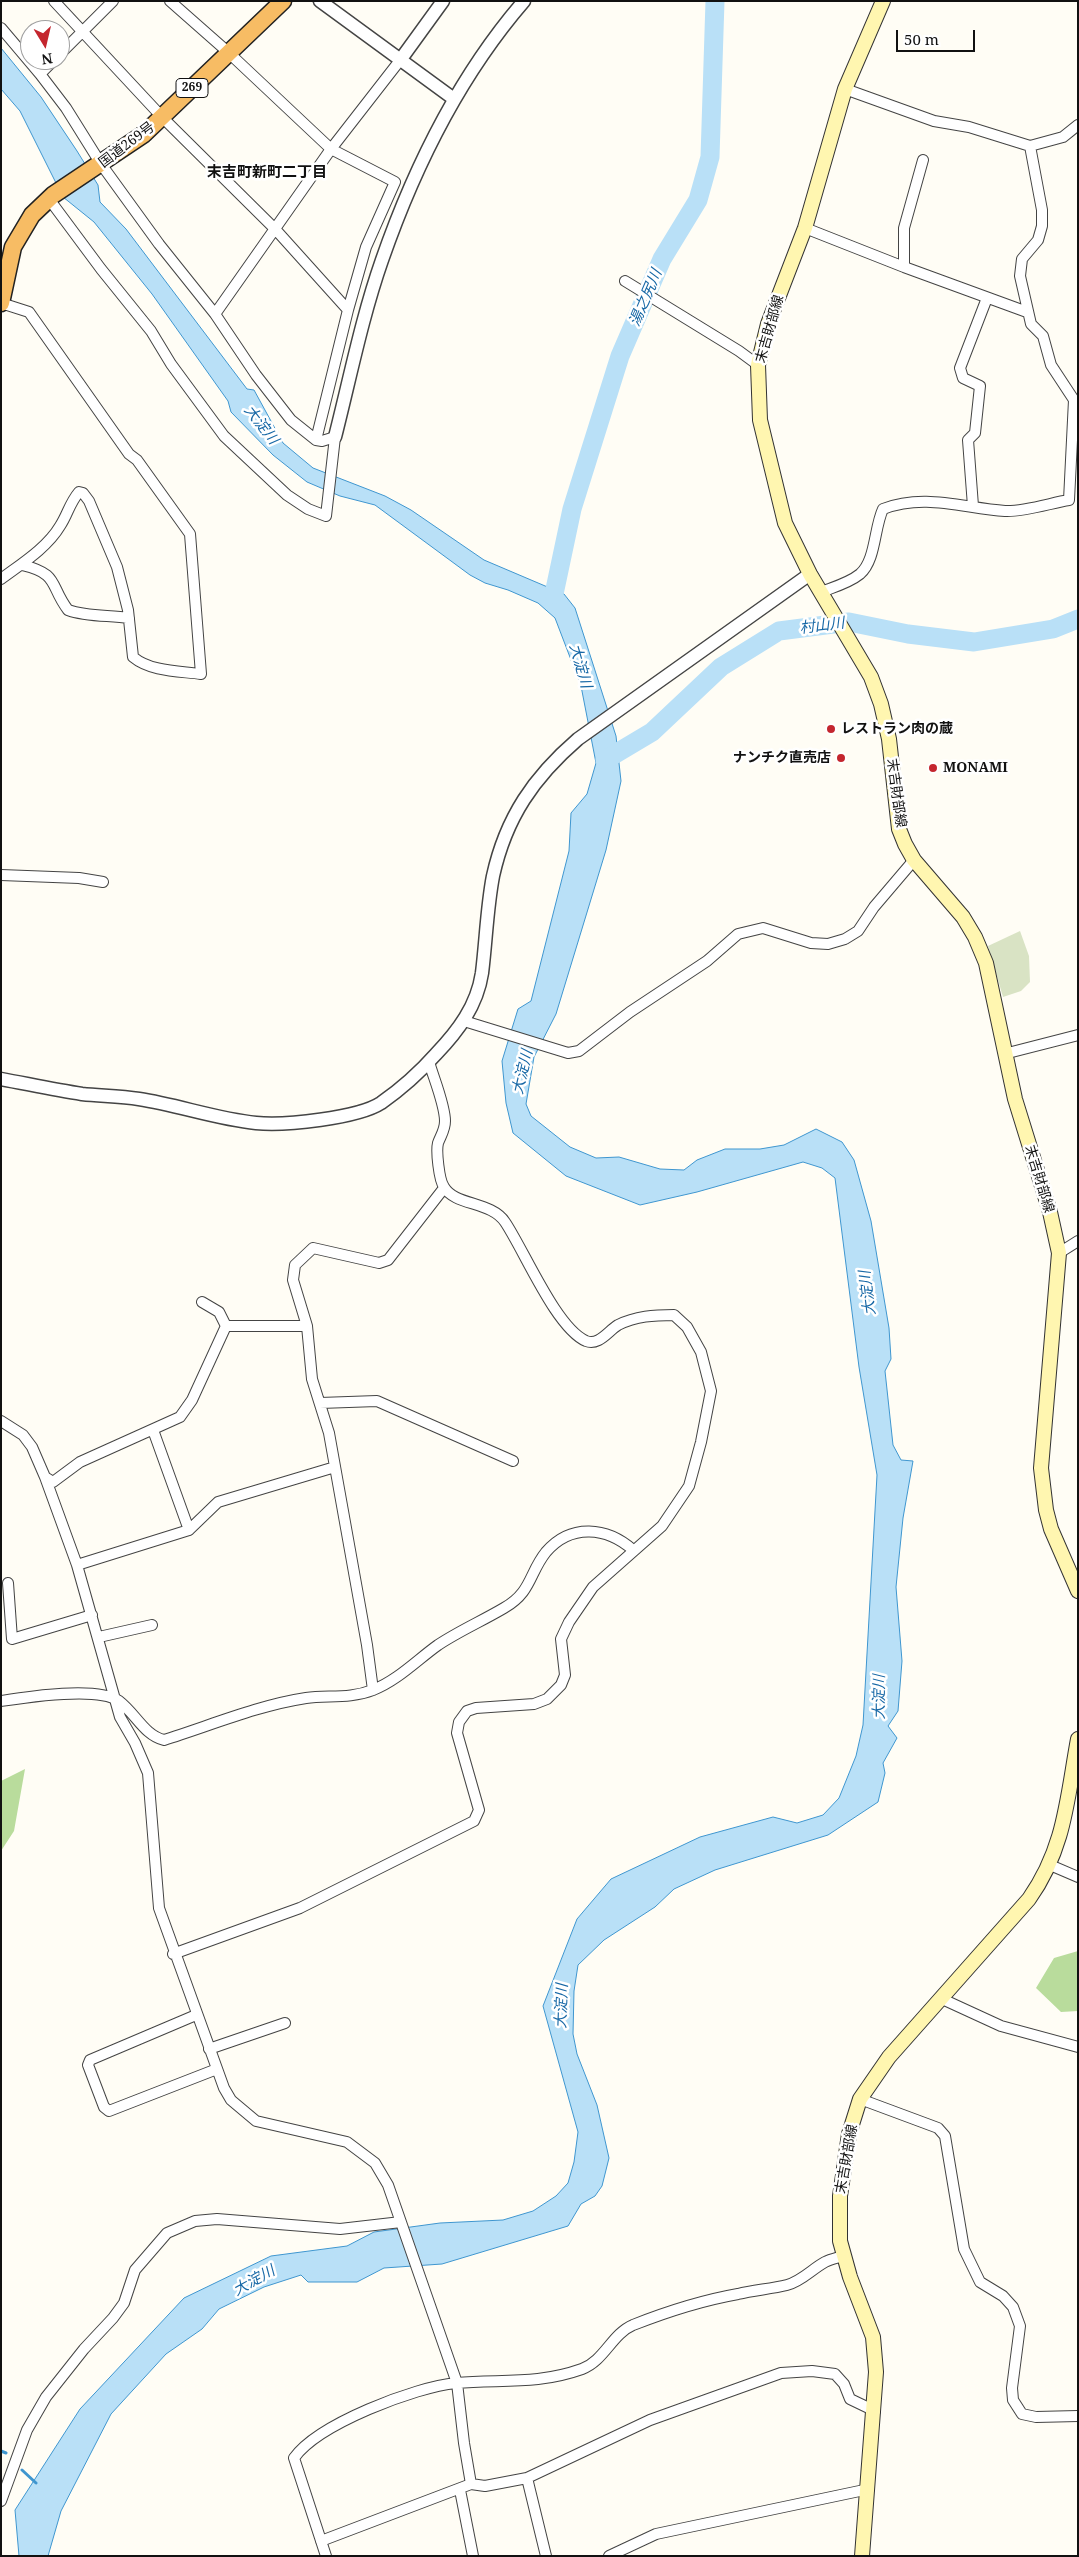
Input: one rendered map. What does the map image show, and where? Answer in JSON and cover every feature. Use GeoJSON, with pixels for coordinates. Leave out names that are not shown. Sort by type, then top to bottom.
{"type":"FeatureCollection","features":[{"type":"Feature","properties":{"kind":"highway","name":"国道269号"},"geometry":{"type":"LineString","coordinates":[[1,303],[13,247],[32,215],[51,197],[144,134],[284,1]]}},
{"type":"Feature","properties":{"kind":"main road","name":"末吉財部線"},"geometry":{"type":"LineString","coordinates":[[883,1],[845,89],[806,228],[768,324],[758,365],[760,420],[773,480],[786,523],[810,574],[870,677],[884,715],[899,829],[914,860],[962,917],[975,937],[992,986],[1004,1054],[1023,1126],[1056,1233],[1059,1253],[1060,1269],[1042,1468],[1046,1510],[1051,1529],[1078,1591]]}},
{"type":"Feature","properties":{"kind":"main road","name":"末吉財部線"},"geometry":{"type":"LineString","coordinates":[[862,2556],[875,2411],[876,2372],[873,2337],[843,2256],[839,2217],[840,2196],[849,2134],[860,2099],[889,2057],[1029,1899],[1050,1865],[1073,1792],[1078,1739]]}},
{"type":"Feature","properties":{"kind":"street"},"geometry":{"type":"LineString","coordinates":[[54,1],[162,118],[276,230],[348,310]]}},
{"type":"Feature","properties":{"kind":"street"},"geometry":{"type":"LineString","coordinates":[[70,44],[113,1]]}},
{"type":"Feature","properties":{"kind":"street"},"geometry":{"type":"LineString","coordinates":[[170,1],[229,52],[331,149],[395,182],[366,247],[348,310],[316,440]]}},
{"type":"Feature","properties":{"kind":"street"},"geometry":{"type":"LineString","coordinates":[[320,1],[454,100]]}},
{"type":"Feature","properties":{"kind":"street"},"geometry":{"type":"LineString","coordinates":[[215,314],[276,230],[331,149],[401,59],[443,1]]}},
{"type":"Feature","properties":{"kind":"street"},"geometry":{"type":"LineString","coordinates":[[51,197],[101,269],[151,331],[171,364],[224,436],[287,495],[308,509],[326,516],[334,440],[382,259],[424,158],[454,100],[524,1]]}},
{"type":"Feature","properties":{"kind":"street"},"geometry":{"type":"LineString","coordinates":[[1,28],[40,74],[99,166],[215,314],[256,375],[291,420],[316,440],[334,440]]}},
{"type":"Feature","properties":{"kind":"street"},"geometry":{"type":"LineString","coordinates":[[40,74],[44,70]]}},
{"type":"Feature","properties":{"kind":"street"},"geometry":{"type":"LineString","coordinates":[[845,89],[934,120],[970,127],[1030,146],[1062,137],[1078,125]]}},
{"type":"Feature","properties":{"kind":"street"},"geometry":{"type":"LineString","coordinates":[[821,592],[860,574],[868,563],[878,520],[883,509],[898,503],[942,501],[1006,511],[1069,500],[1074,400],[1051,365],[1043,336],[1031,324],[1020,269],[1022,259],[1038,240],[1042,226],[1042,210],[1030,146]]}},
{"type":"Feature","properties":{"kind":"street"},"geometry":{"type":"LineString","coordinates":[[904,267],[904,228],[923,160]]}},
{"type":"Feature","properties":{"kind":"street"},"geometry":{"type":"LineString","coordinates":[[806,228],[904,267],[1028,312]]}},
{"type":"Feature","properties":{"kind":"street"},"geometry":{"type":"LineString","coordinates":[[625,281],[739,351],[758,365]]}},
{"type":"Feature","properties":{"kind":"street"},"geometry":{"type":"LineString","coordinates":[[973,506],[968,440],[975,433],[980,386],[963,378],[960,368],[987,298]]}},
{"type":"Feature","properties":{"kind":"street"},"geometry":{"type":"LineString","coordinates":[[1,303],[29,312],[130,454],[137,460],[190,534],[201,674],[140,663],[133,657],[129,618],[117,567],[89,501],[83,493],[79,492],[69,504],[60,528],[22,565],[1,579]]}},
{"type":"Feature","properties":{"kind":"street"},"geometry":{"type":"LineString","coordinates":[[22,565],[46,573],[52,579],[68,610],[80,614],[100,614],[129,618]]}},
{"type":"Feature","properties":{"kind":"street"},"geometry":{"type":"LineString","coordinates":[[1,1079],[80,1094],[140,1099],[256,1123],[286,1123],[345,1114],[379,1104],[406,1084],[429,1062],[464,1021],[474,1001],[481,976],[493,877],[501,848],[520,806],[552,762],[578,739],[810,574]]}},
{"type":"Feature","properties":{"kind":"street"},"geometry":{"type":"LineString","coordinates":[[464,1021],[568,1053],[579,1051],[630,1012],[707,961],[738,934],[763,928],[811,943],[828,944],[845,939],[858,931],[874,907],[914,860]]}},
{"type":"Feature","properties":{"kind":"street"},"geometry":{"type":"LineString","coordinates":[[1,875],[79,878],[103,882]]}},
{"type":"Feature","properties":{"kind":"street"},"geometry":{"type":"LineString","coordinates":[[1004,1054],[1078,1035]]}},
{"type":"Feature","properties":{"kind":"street"},"geometry":{"type":"LineString","coordinates":[[173,1954],[300,1908],[474,1821],[479,1810],[457,1733],[459,1722],[466,1711],[476,1708],[534,1704],[547,1699],[561,1686],[565,1675],[561,1639],[569,1622],[594,1587],[662,1526],[689,1486],[701,1442],[711,1392],[701,1352],[688,1327],[674,1315],[642,1317],[617,1326],[598,1341],[587,1341],[569,1328],[526,1263],[505,1221],[494,1212],[479,1204],[456,1198],[444,1188],[437,1154],[445,1119],[429,1062]]}},
{"type":"Feature","properties":{"kind":"street"},"geometry":{"type":"LineString","coordinates":[[373,1690],[367,1645],[329,1434],[312,1379],[307,1326],[293,1280],[295,1265],[313,1248],[379,1263],[388,1260],[444,1188]]}},
{"type":"Feature","properties":{"kind":"street"},"geometry":{"type":"LineString","coordinates":[[1059,1253],[1078,1241]]}},
{"type":"Feature","properties":{"kind":"street"},"geometry":{"type":"LineString","coordinates":[[202,1302],[219,1312],[226,1326]]}},
{"type":"Feature","properties":{"kind":"street"},"geometry":{"type":"LineString","coordinates":[[226,1326],[307,1326]]}},
{"type":"Feature","properties":{"kind":"street"},"geometry":{"type":"LineString","coordinates":[[44,1477],[53,1482],[80,1462],[180,1417],[192,1400],[226,1326]]}},
{"type":"Feature","properties":{"kind":"street"},"geometry":{"type":"LineString","coordinates":[[320,1403],[376,1401],[513,1461]]}},
{"type":"Feature","properties":{"kind":"street"},"geometry":{"type":"LineString","coordinates":[[1,1422],[23,1435],[32,1447],[77,1566],[117,1700],[120,1717],[136,1744],[148,1772],[158,1908],[173,1954],[217,2069],[231,2100],[256,2121],[347,2142],[375,2163],[388,2185],[457,2383],[471,2484]]}},
{"type":"Feature","properties":{"kind":"street"},"geometry":{"type":"LineString","coordinates":[[153,1430],[189,1530]]}},
{"type":"Feature","properties":{"kind":"street"},"geometry":{"type":"LineString","coordinates":[[77,1566],[189,1530],[218,1502],[335,1468]]}},
{"type":"Feature","properties":{"kind":"street"},"geometry":{"type":"LineString","coordinates":[[1,1701],[84,1693],[117,1700],[132,1713],[152,1737],[164,1740],[298,1700],[341,1698],[373,1690],[404,1672],[438,1646],[506,1607],[525,1593],[546,1553],[570,1534],[605,1533],[624,1542],[634,1550]]}},
{"type":"Feature","properties":{"kind":"street"},"geometry":{"type":"LineString","coordinates":[[8,1583],[12,1639],[92,1615]]}},
{"type":"Feature","properties":{"kind":"street"},"geometry":{"type":"LineString","coordinates":[[99,1637],[152,1626]]}},
{"type":"Feature","properties":{"kind":"street"},"geometry":{"type":"LineString","coordinates":[[1050,1865],[1078,1877]]}},
{"type":"Feature","properties":{"kind":"street"},"geometry":{"type":"LineString","coordinates":[[940,1998],[1001,2026],[1078,2048]]}},
{"type":"Feature","properties":{"kind":"street"},"geometry":{"type":"LineString","coordinates":[[196,2014],[90,2060],[88,2065],[104,2107],[110,2111],[217,2069]]}},
{"type":"Feature","properties":{"kind":"street"},"geometry":{"type":"LineString","coordinates":[[209,2049],[285,2023]]}},
{"type":"Feature","properties":{"kind":"street"},"geometry":{"type":"LineString","coordinates":[[860,2099],[938,2128],[945,2136],[964,2249],[971,2267],[980,2282],[1003,2296],[1013,2307],[1020,2326],[1012,2388],[1013,2400],[1022,2414],[1036,2417],[1078,2416]]}},
{"type":"Feature","properties":{"kind":"street"},"geometry":{"type":"LineString","coordinates":[[1,2501],[28,2430],[46,2397],[84,2349],[119,2311],[124,2303],[135,2270],[167,2233],[195,2221],[217,2219],[340,2229],[401,2222]]}},
{"type":"Feature","properties":{"kind":"street"},"geometry":{"type":"LineString","coordinates":[[326,2556],[294,2458],[302,2446],[356,2414],[400,2398],[457,2383],[525,2382],[546,2379],[584,2368],[596,2361],[631,2326],[722,2297],[787,2285],[801,2279],[825,2262],[843,2256]]}},
{"type":"Feature","properties":{"kind":"street"},"geometry":{"type":"LineString","coordinates":[[322,2540],[364,2523],[460,2490],[471,2484],[486,2486],[527,2478],[650,2420],[781,2373],[812,2371],[835,2374],[844,2384],[850,2399],[875,2411]]}},
{"type":"Feature","properties":{"kind":"street"},"geometry":{"type":"LineString","coordinates":[[527,2478],[546,2556]]}},
{"type":"Feature","properties":{"kind":"street"},"geometry":{"type":"LineString","coordinates":[[609,2556],[656,2534],[869,2489]]}},
{"type":"Feature","properties":{"kind":"street"},"geometry":{"type":"LineString","coordinates":[[460,2490],[473,2556]]}},
{"type":"Feature","properties":{"kind":"green space"},"geometry":{"type":"Polygon","coordinates":[[[1020,931],[1029,956],[1030,982],[1021,991],[1003,997],[988,946],[1020,931]]]}},
{"type":"Feature","properties":{"kind":"green space"},"geometry":{"type":"Polygon","coordinates":[[[25,1769],[14,1831],[1,1851],[1,1781],[25,1769]]]}},
{"type":"Feature","properties":{"kind":"green space"},"geometry":{"type":"Polygon","coordinates":[[[1078,1951],[1078,2011],[1061,2012],[1036,1988],[1054,1958],[1078,1951]]]}},
{"type":"Feature","properties":{"kind":"water","name":"大淀川"},"geometry":{"type":"Polygon","coordinates":[[[1,48],[41,97],[77,151],[98,185],[100,202],[126,229],[247,389],[254,390],[283,443],[313,468],[385,496],[411,510],[484,560],[564,594],[575,608],[616,736],[621,781],[606,850],[556,1014],[534,1057],[526,1104],[531,1116],[570,1147],[596,1158],[619,1157],[660,1169],[684,1170],[697,1160],[725,1149],[760,1149],[784,1145],[816,1129],[842,1142],[854,1160],[871,1221],[889,1328],[891,1359],[885,1371],[893,1445],[901,1460],[913,1461],[903,1518],[896,1587],[902,1661],[898,1711],[888,1726],[897,1738],[883,1763],[885,1773],[878,1802],[828,1835],[715,1870],[674,1889],[655,1907],[604,1940],[578,1965],[574,1991],[573,2034],[577,2054],[597,2105],[609,2158],[602,2186],[595,2196],[581,2204],[568,2226],[442,2264],[384,2268],[357,2282],[308,2282],[301,2275],[264,2287],[219,2309],[202,2329],[166,2354],[111,2414],[61,2511],[48,2556],[19,2556],[15,2510],[80,2409],[184,2298],[271,2256],[347,2246],[374,2232],[440,2223],[503,2220],[533,2211],[556,2196],[568,2183],[574,2162],[578,2132],[543,2006],[577,1919],[611,1879],[700,1837],[773,1817],[797,1823],[823,1815],[839,1798],[856,1756],[863,1725],[877,1475],[859,1367],[835,1178],[822,1168],[803,1162],[697,1192],[640,1205],[566,1176],[513,1133],[506,1103],[502,1061],[518,1009],[531,1001],[569,851],[571,813],[587,794],[596,763],[581,686],[555,618],[538,603],[508,590],[485,583],[470,575],[375,505],[340,496],[307,482],[273,455],[231,412],[228,401],[152,294],[94,222],[63,197],[20,111],[1,89],[1,48]]]}},
{"type":"Feature","properties":{"kind":"waterway","name":"湯之尻川"},"geometry":{"type":"LineString","coordinates":[[554,594],[572,509],[620,356],[662,259],[698,200],[710,157],[715,1]]}},
{"type":"Feature","properties":{"kind":"waterway","name":"村山川"},"geometry":{"type":"LineString","coordinates":[[605,760],[652,732],[721,667],[779,631],[849,622],[908,634],[974,642],[1053,629],[1078,619]]}},
{"type":"Feature","properties":{"kind":"waterway"},"geometry":{"type":"LineString","coordinates":[[1,2451],[6,2453]]}},
{"type":"Feature","properties":{"kind":"waterway"},"geometry":{"type":"LineString","coordinates":[[22,2470],[36,2483]]}},
{"type":"Feature","properties":{"kind":"place","name":"レストラン肉の蔵"},"geometry":{"type":"Point","coordinates":[831,729]}},
{"type":"Feature","properties":{"kind":"place","name":"ナンチク直売店"},"geometry":{"type":"Point","coordinates":[841,758]}},
{"type":"Feature","properties":{"kind":"place","name":"MONAMI"},"geometry":{"type":"Point","coordinates":[933,768]}},
{"type":"Feature","properties":{"kind":"district","name":"末吉町新町二丁目"},"geometry":{"type":"Point","coordinates":[267,173]}}]}
